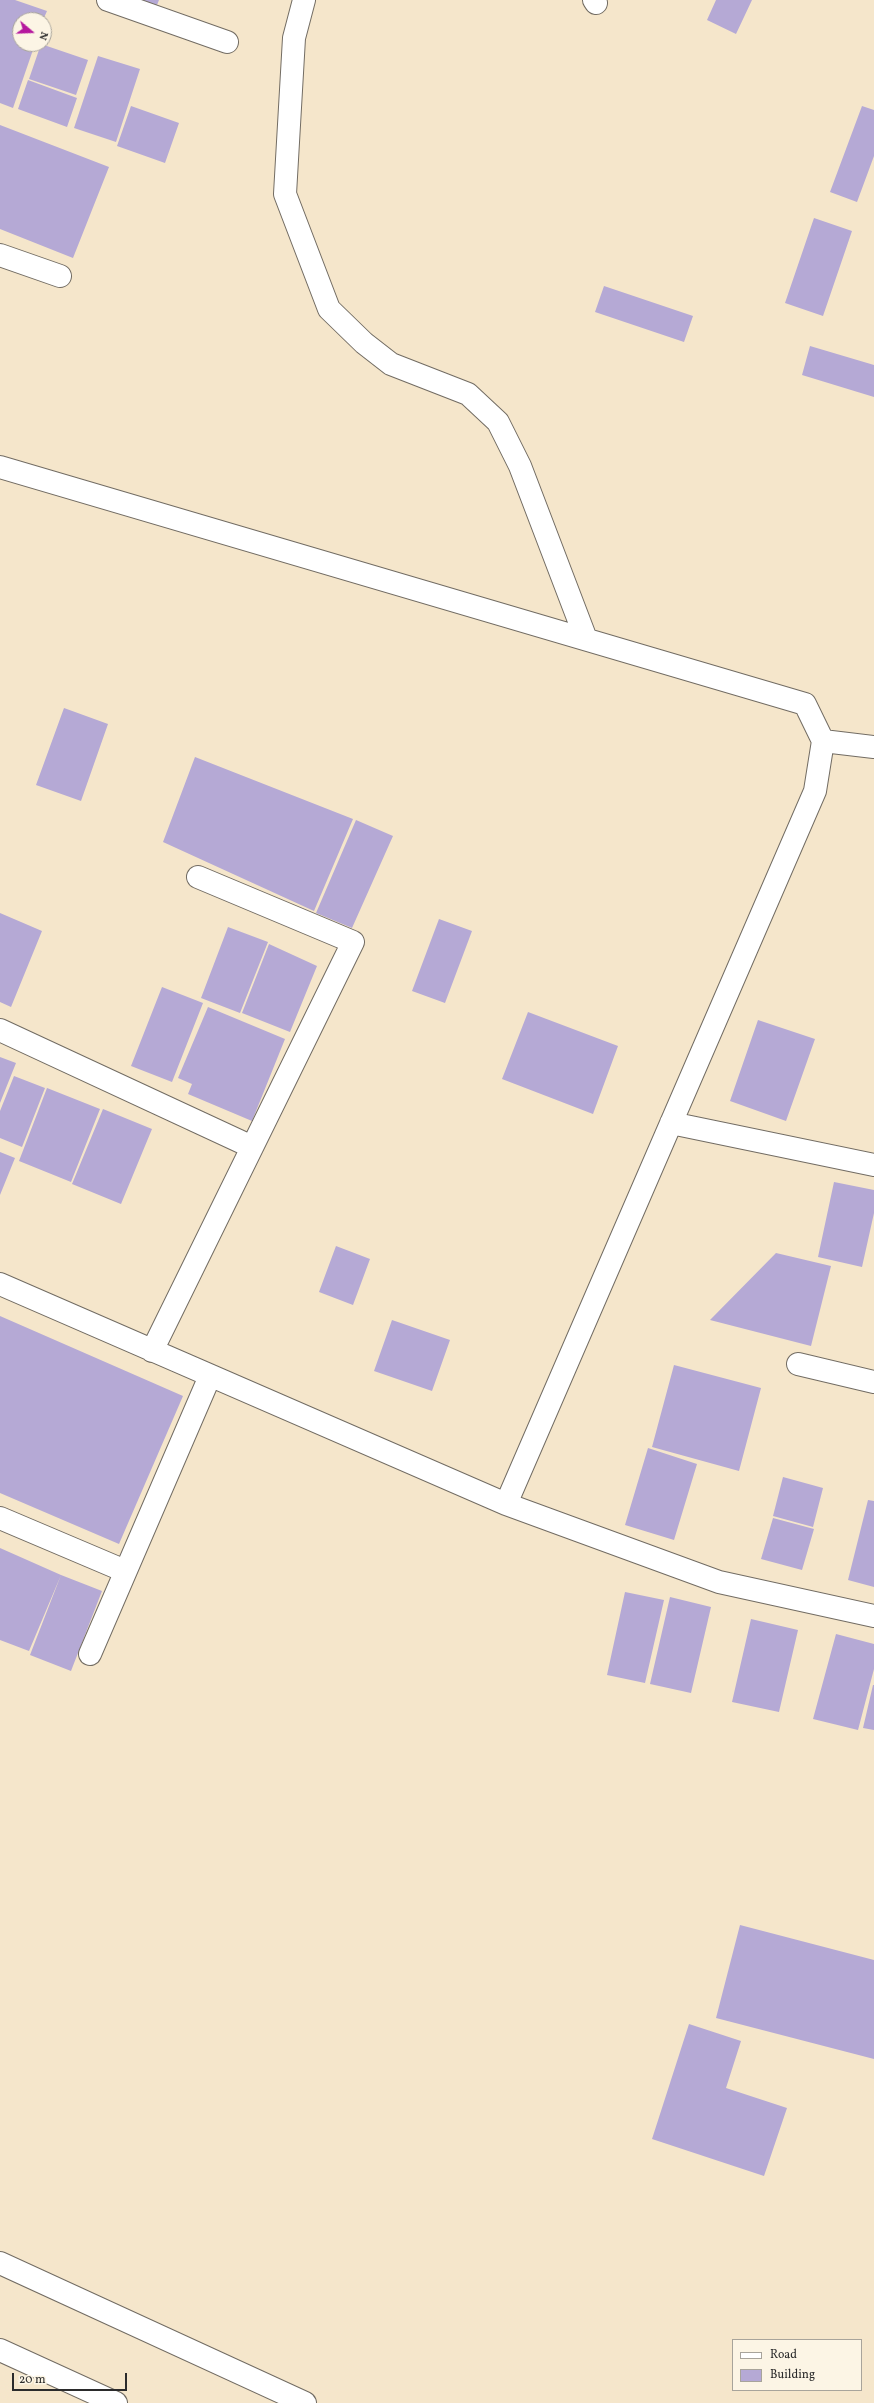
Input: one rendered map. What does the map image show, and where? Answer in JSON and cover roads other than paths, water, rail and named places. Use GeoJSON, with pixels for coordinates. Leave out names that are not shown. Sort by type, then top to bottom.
{"type":"FeatureCollection","features":[{"type":"Feature","properties":{"kind":"main road"},"geometry":{"type":"LineString","coordinates":[[108,0],[228,42]]}},
{"type":"Feature","properties":{"kind":"main road"},"geometry":{"type":"LineString","coordinates":[[304,0],[294,38],[285,194],[329,308],[364,343],[391,364],[468,394],[498,422],[520,466],[586,639]]}},
{"type":"Feature","properties":{"kind":"main road"},"geometry":{"type":"LineString","coordinates":[[0,255],[60,276]]}},
{"type":"Feature","properties":{"kind":"main road"},"geometry":{"type":"LineString","coordinates":[[0,467],[804,704],[823,741],[816,791],[506,1504]]}},
{"type":"Feature","properties":{"kind":"main road"},"geometry":{"type":"LineString","coordinates":[[823,741],[874,747]]}},
{"type":"Feature","properties":{"kind":"main road"},"geometry":{"type":"LineString","coordinates":[[152,1351],[353,942],[198,877]]}},
{"type":"Feature","properties":{"kind":"main road"},"geometry":{"type":"LineString","coordinates":[[0,1030],[252,1147]]}},
{"type":"Feature","properties":{"kind":"main road"},"geometry":{"type":"LineString","coordinates":[[671,1123],[874,1165]]}},
{"type":"Feature","properties":{"kind":"main road"},"geometry":{"type":"LineString","coordinates":[[0,1284],[506,1504],[719,1582],[874,1616]]}},
{"type":"Feature","properties":{"kind":"main road"},"geometry":{"type":"LineString","coordinates":[[798,1364],[874,1382]]}},
{"type":"Feature","properties":{"kind":"main road"},"geometry":{"type":"LineString","coordinates":[[90,1654],[210,1376]]}},
{"type":"Feature","properties":{"kind":"main road"},"geometry":{"type":"LineString","coordinates":[[0,1518],[125,1571]]}},
{"type":"Feature","properties":{"kind":"main road"},"geometry":{"type":"LineString","coordinates":[[0,2263],[305,2403]]}},
{"type":"Feature","properties":{"kind":"main road"},"geometry":{"type":"LineString","coordinates":[[0,2350],[116,2403]]}}]}
